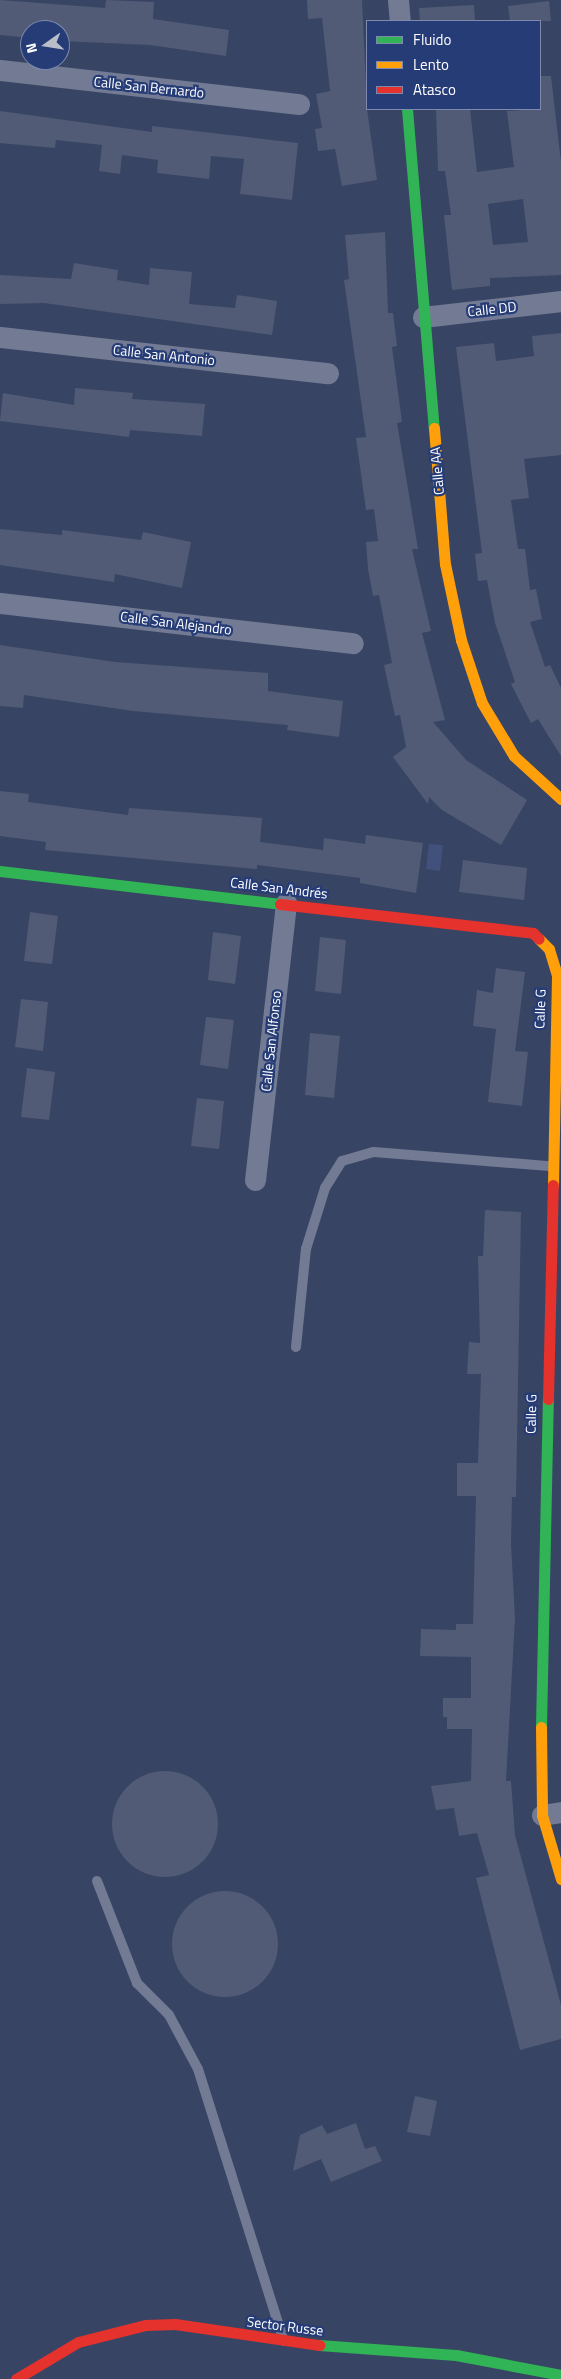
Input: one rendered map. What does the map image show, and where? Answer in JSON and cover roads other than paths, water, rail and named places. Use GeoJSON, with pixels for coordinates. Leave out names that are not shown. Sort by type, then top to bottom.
{"type":"FeatureCollection","features":[{"type":"Feature","properties":{"kind":"street"},"geometry":{"type":"LineString","coordinates":[[398,0],[400,20]]}},
{"type":"Feature","properties":{"kind":"street","name":"Calle San Bernardo"},"geometry":{"type":"LineString","coordinates":[[0,70],[298,104]]}},
{"type":"Feature","properties":{"kind":"street","name":"Calle AA"},"geometry":{"type":"LineString","coordinates":[[407,110],[445,564],[461,640],[482,703],[514,756],[561,799]]}},
{"type":"Feature","properties":{"kind":"street","name":"Calle DD"},"geometry":{"type":"LineString","coordinates":[[423,317],[561,302]]}},
{"type":"Feature","properties":{"kind":"street","name":"Calle San Antonio"},"geometry":{"type":"LineString","coordinates":[[0,337],[328,373]]}},
{"type":"Feature","properties":{"kind":"street","name":"Calle San Alejandro"},"geometry":{"type":"LineString","coordinates":[[0,603],[353,643]]}},
{"type":"Feature","properties":{"kind":"street","name":"Calle San Andrés"},"geometry":{"type":"LineString","coordinates":[[0,871],[533,933],[549,948]]}},
{"type":"Feature","properties":{"kind":"street","name":"Calle San Alfonso"},"geometry":{"type":"LineString","coordinates":[[255,1180],[286,903]]}},
{"type":"Feature","properties":{"kind":"street","name":"Calle G"},"geometry":{"type":"LineString","coordinates":[[549,948],[557,976],[550,1166],[552,1814],[561,1879]]}},
{"type":"Feature","properties":{"kind":"street","name":"Sector Russe"},"geometry":{"type":"LineString","coordinates":[[16,2379],[78,2342],[145,2324],[175,2324],[285,2343],[456,2355],[561,2375]]}},
{"type":"Feature","properties":{"kind":"lane"},"geometry":{"type":"LineString","coordinates":[[296,1347],[306,1249],[325,1188],[342,1161],[374,1152],[550,1166]]}},
{"type":"Feature","properties":{"kind":"lane"},"geometry":{"type":"LineString","coordinates":[[97,1881],[137,1983],[168,2015],[198,2070],[285,2343]]}},
{"type":"Feature","properties":{"kind":"water"},"geometry":{"type":"Polygon","coordinates":[[[429,844],[443,845],[440,871],[426,869],[429,844]]]}}]}
